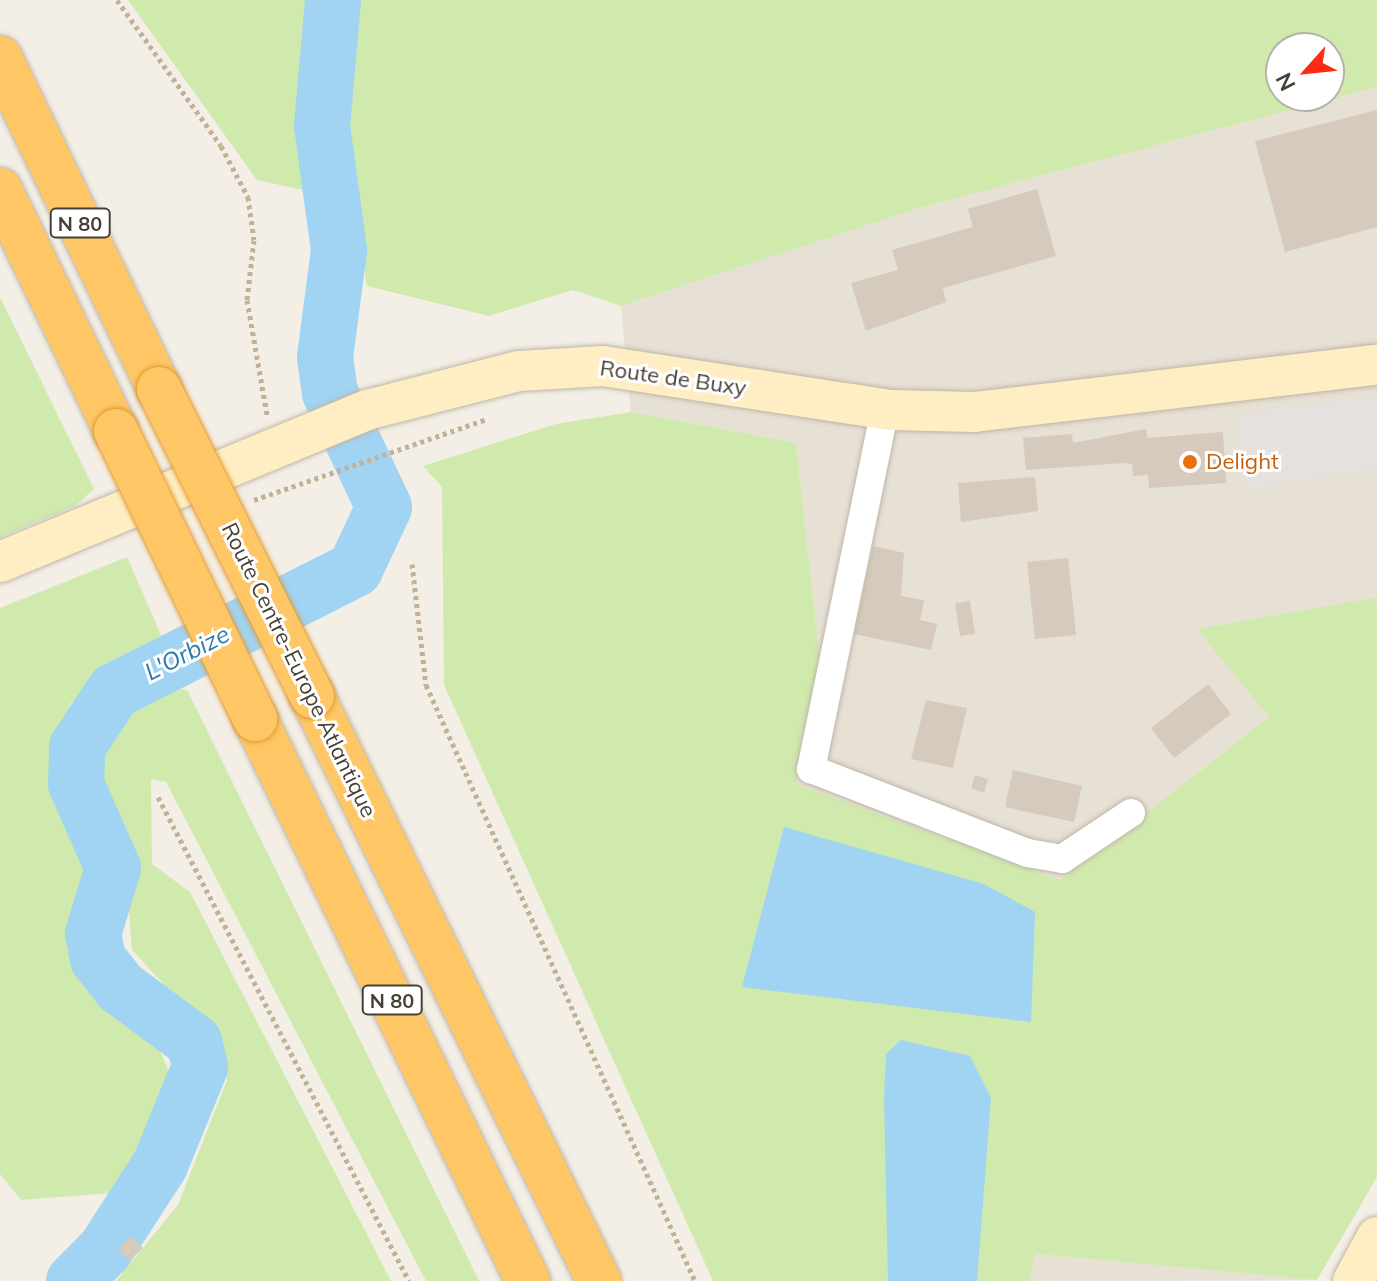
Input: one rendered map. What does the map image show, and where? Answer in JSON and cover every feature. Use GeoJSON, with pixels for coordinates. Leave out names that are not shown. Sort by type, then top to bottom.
{"type":"FeatureCollection","features":[{"type":"Feature","properties":{"kind":"highway","name":"Route Centre-Europe Atlantique"},"geometry":{"type":"LineString","coordinates":[[0,58],[159,389],[599,1281]]}},
{"type":"Feature","properties":{"kind":"highway","name":"N 80"},"geometry":{"type":"LineString","coordinates":[[0,190],[528,1281]]}},
{"type":"Feature","properties":{"kind":"main road","name":"Route de Buxy"},"geometry":{"type":"LineString","coordinates":[[0,562],[367,410],[519,371],[603,366],[885,409],[1069,405],[1377,365]]}},
{"type":"Feature","properties":{"kind":"main road"},"geometry":{"type":"LineString","coordinates":[[1353,1281],[1377,1237]]}},
{"type":"Feature","properties":{"kind":"street"},"geometry":{"type":"LineString","coordinates":[[885,409],[811,769],[1028,853],[1062,859],[1131,813]]}},
{"type":"Feature","properties":{"kind":"path"},"geometry":{"type":"LineString","coordinates":[[117,0],[221,146],[248,197],[254,240],[247,300],[288,441]]}},
{"type":"Feature","properties":{"kind":"path"},"geometry":{"type":"LineString","coordinates":[[318,477],[505,414]]}},
{"type":"Feature","properties":{"kind":"path"},"geometry":{"type":"LineString","coordinates":[[412,564],[426,685],[695,1281]]}},
{"type":"Feature","properties":{"kind":"path"},"geometry":{"type":"LineString","coordinates":[[158,797],[409,1281]]}},
{"type":"Feature","properties":{"kind":"shaded area"},"geometry":{"type":"Polygon","coordinates":[[[1377,87],[1377,597],[1197,629],[1270,716],[1060,880],[796,784],[820,661],[796,443],[631,412],[621,306],[922,207],[1282,112],[1345,112],[1345,95],[1377,87]]]}},
{"type":"Feature","properties":{"kind":"shaded area"},"geometry":{"type":"Polygon","coordinates":[[[1377,397],[1377,467],[1244,489],[1237,415],[1377,397]]]}},
{"type":"Feature","properties":{"kind":"shaded area"},"geometry":{"type":"Polygon","coordinates":[[[1034,1254],[1317,1280],[1029,1281],[1034,1254]]]}},
{"type":"Feature","properties":{"kind":"green space"},"geometry":{"type":"Polygon","coordinates":[[[128,0],[315,0],[303,190],[257,180],[128,0]]]}},
{"type":"Feature","properties":{"kind":"green space"},"geometry":{"type":"Polygon","coordinates":[[[352,0],[1377,0],[1377,87],[1345,95],[1345,32],[1265,32],[1265,112],[1282,112],[922,207],[621,306],[573,290],[489,316],[367,286],[346,152],[352,0]]]}},
{"type":"Feature","properties":{"kind":"green space"},"geometry":{"type":"Polygon","coordinates":[[[0,297],[94,489],[75,506],[0,537],[0,297]]]}},
{"type":"Feature","properties":{"kind":"green space"},"geometry":{"type":"Polygon","coordinates":[[[631,412],[796,443],[820,661],[796,784],[1060,880],[1269,717],[1197,629],[1377,597],[1377,1177],[1317,1280],[1035,1254],[1029,1281],[713,1281],[444,685],[442,487],[423,466],[556,424],[631,412]]]}},
{"type":"Feature","properties":{"kind":"green space"},"geometry":{"type":"Polygon","coordinates":[[[127,557],[161,635],[71,703],[55,765],[89,844],[90,875],[73,932],[84,970],[160,1051],[175,1085],[158,1128],[111,1193],[21,1200],[0,1174],[0,608],[127,557]]]}},
{"type":"Feature","properties":{"kind":"green space"},"geometry":{"type":"Polygon","coordinates":[[[156,685],[187,690],[479,1281],[426,1281],[166,782],[151,779],[152,864],[190,892],[391,1281],[116,1281],[178,1205],[227,1080],[218,1043],[132,950],[124,848],[90,767],[97,736],[117,708],[156,685]]]}},
{"type":"Feature","properties":{"kind":"water"},"geometry":{"type":"Polygon","coordinates":[[[784,827],[984,884],[1035,912],[1031,1022],[742,987],[784,827]]]}},
{"type":"Feature","properties":{"kind":"water"},"geometry":{"type":"Polygon","coordinates":[[[901,1040],[970,1056],[991,1098],[977,1281],[888,1281],[886,1054],[901,1040]]]}},
{"type":"Feature","properties":{"kind":"building"},"geometry":{"type":"Polygon","coordinates":[[[1377,110],[1377,227],[1285,252],[1255,141],[1377,110]]]}},
{"type":"Feature","properties":{"kind":"building"},"geometry":{"type":"Polygon","coordinates":[[[1037,189],[1056,256],[943,288],[946,302],[866,331],[851,283],[898,270],[892,250],[973,227],[968,209],[1037,189]]]}},
{"type":"Feature","properties":{"kind":"building"},"geometry":{"type":"Polygon","coordinates":[[[1146,429],[1147,438],[1223,432],[1226,483],[1149,488],[1148,475],[1133,476],[1132,464],[1124,463],[1026,470],[1023,438],[1072,434],[1073,443],[1146,429]]]}},
{"type":"Feature","properties":{"kind":"building"},"geometry":{"type":"Polygon","coordinates":[[[1035,477],[1038,511],[961,522],[958,483],[1035,477]]]}},
{"type":"Feature","properties":{"kind":"building"},"geometry":{"type":"Polygon","coordinates":[[[873,546],[904,553],[901,596],[924,600],[920,620],[937,624],[931,650],[854,634],[873,546]]]}},
{"type":"Feature","properties":{"kind":"building"},"geometry":{"type":"Polygon","coordinates":[[[1068,558],[1076,635],[1035,639],[1027,562],[1068,558]]]}},
{"type":"Feature","properties":{"kind":"building"},"geometry":{"type":"Polygon","coordinates":[[[970,601],[975,634],[960,636],[955,603],[970,601]]]}},
{"type":"Feature","properties":{"kind":"building"},"geometry":{"type":"Polygon","coordinates":[[[1208,684],[1231,714],[1174,758],[1151,728],[1208,684]]]}},
{"type":"Feature","properties":{"kind":"building"},"geometry":{"type":"Polygon","coordinates":[[[926,700],[967,708],[953,768],[911,759],[926,700]]]}},
{"type":"Feature","properties":{"kind":"building"},"geometry":{"type":"Polygon","coordinates":[[[1013,770],[1082,786],[1074,822],[1005,807],[1013,770]]]}},
{"type":"Feature","properties":{"kind":"building"},"geometry":{"type":"Polygon","coordinates":[[[975,775],[988,779],[984,793],[971,788],[975,775]]]}},
{"type":"Feature","properties":{"kind":"building"},"geometry":{"type":"Polygon","coordinates":[[[131,1236],[143,1248],[129,1261],[118,1249],[131,1236]]]}},
{"type":"Feature","properties":{"kind":"waterway","name":"L'Orbize"},"geometry":{"type":"LineString","coordinates":[[74,1281],[105,1250],[160,1165],[200,1067],[194,1042],[120,987],[98,959],[93,934],[113,868],[76,784],[77,747],[114,691],[355,569],[384,507],[330,393],[325,357],[339,250],[322,126],[333,0]]}},
{"type":"Feature","properties":{"kind":"place","name":"Delight"},"geometry":{"type":"Point","coordinates":[1190,462]}}]}
